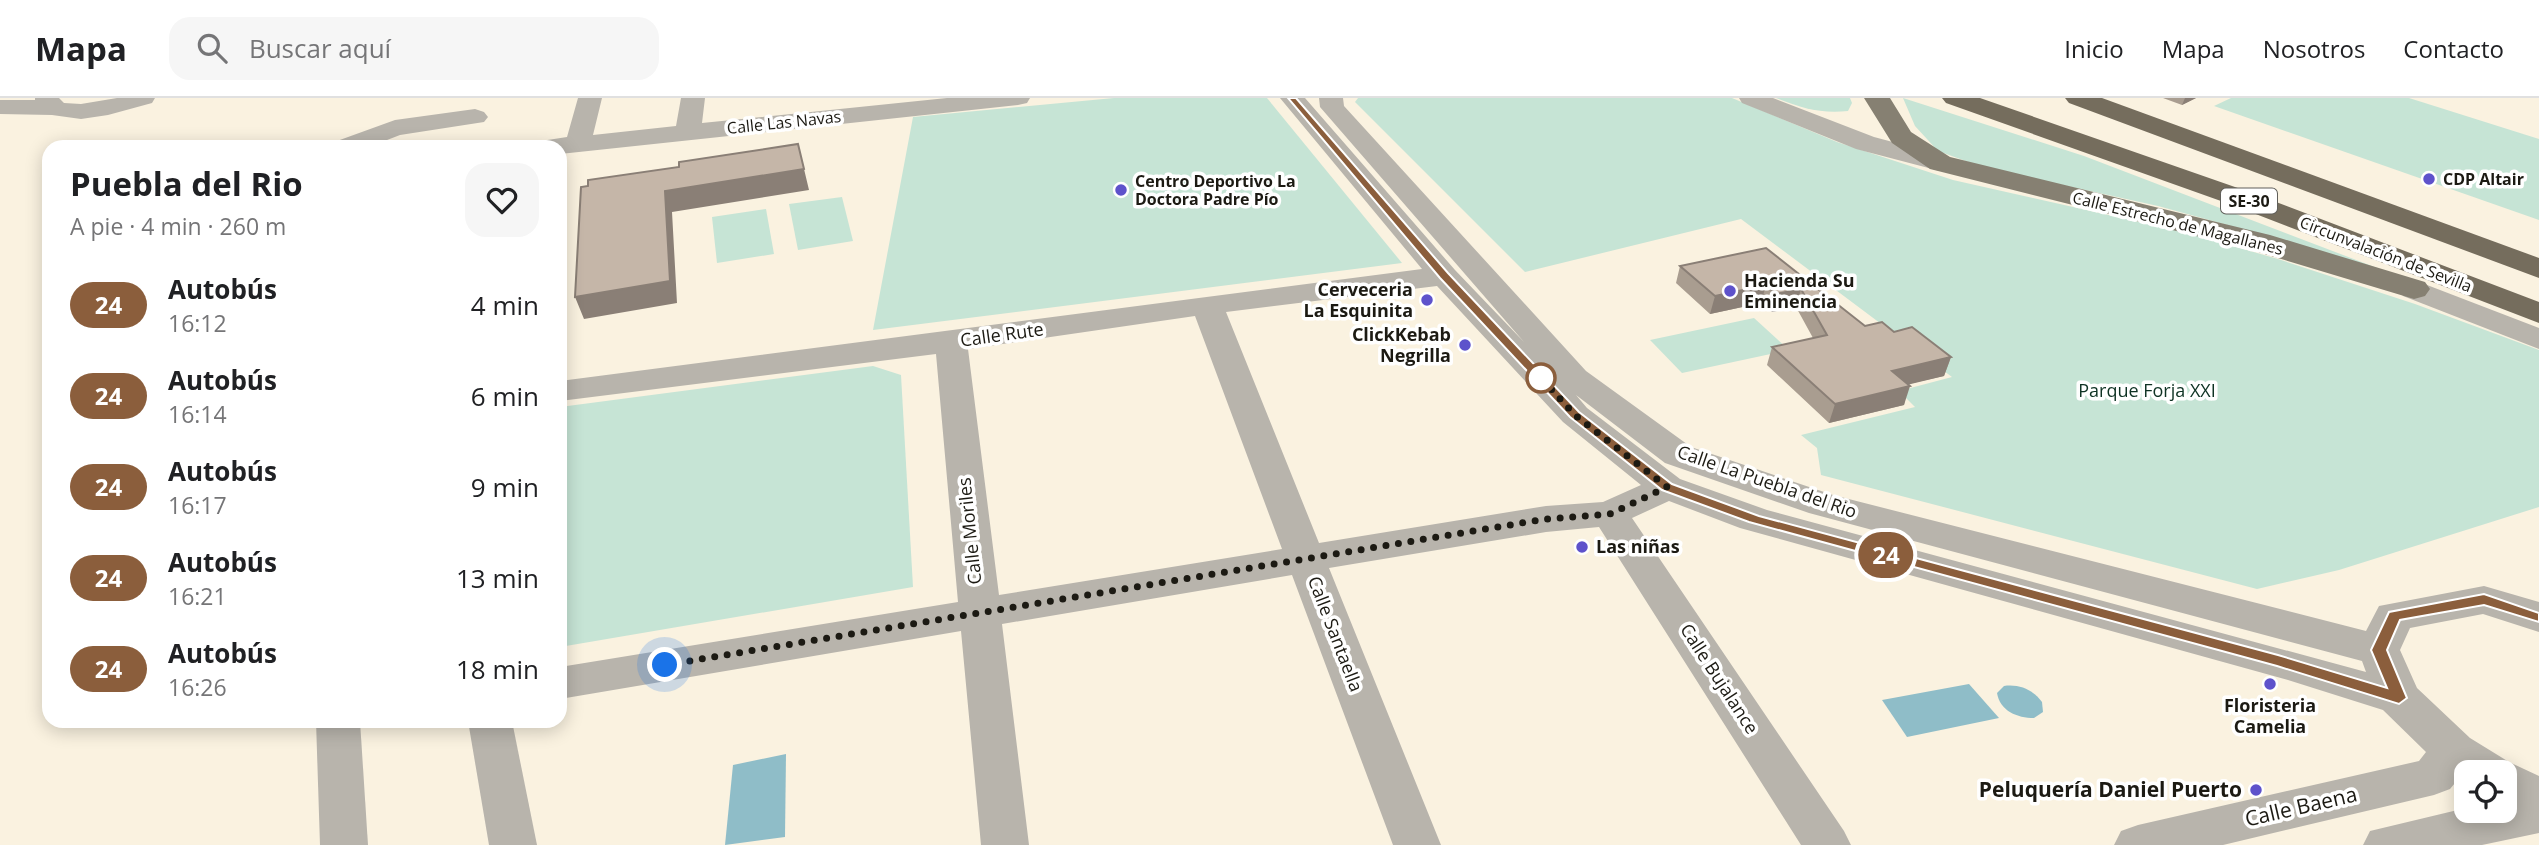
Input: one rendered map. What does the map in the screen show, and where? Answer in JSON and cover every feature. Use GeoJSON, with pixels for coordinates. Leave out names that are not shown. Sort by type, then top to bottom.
{"type":"FeatureCollection","features":[{"type":"Feature","properties":{"kind":"highway","name":"Circunvalación de Sevilla"},"geometry":{"type":"LineString","coordinates":[[1955,98],[2233,195],[2539,313]]}},
{"type":"Feature","properties":{"kind":"highway","name":"Circunvalación de Sevilla"},"geometry":{"type":"LineString","coordinates":[[2014,98],[2539,287]]}},
{"type":"Feature","properties":{"kind":"highway"},"geometry":{"type":"LineString","coordinates":[[2078,98],[2539,269]]}},
{"type":"Feature","properties":{"kind":"highway"},"geometry":{"type":"LineString","coordinates":[[2414,289],[2539,333]]}},
{"type":"Feature","properties":{"kind":"main road","name":"Calle Estrecho de Magallanes"},"geometry":{"type":"LineString","coordinates":[[1880,104],[1892,131],[1908,146],[1940,163],[2259,242],[2414,289]]}},
{"type":"Feature","properties":{"kind":"street"},"geometry":{"type":"LineString","coordinates":[[0,106],[24,98]]}},
{"type":"Feature","properties":{"kind":"street"},"geometry":{"type":"LineString","coordinates":[[0,106],[50,103],[91,110],[143,98]]}},
{"type":"Feature","properties":{"kind":"street"},"geometry":{"type":"LineString","coordinates":[[578,144],[590,98]]}},
{"type":"Feature","properties":{"kind":"street"},"geometry":{"type":"LineString","coordinates":[[688,133],[692,98]]}},
{"type":"Feature","properties":{"kind":"street","name":"Calle Las Navas"},"geometry":{"type":"LineString","coordinates":[[567,145],[688,133],[796,110],[1018,98]]}},
{"type":"Feature","properties":{"kind":"street","name":"Calle La Puebla del Rio"},"geometry":{"type":"LineString","coordinates":[[1292,98],[1444,275],[1575,415],[1667,487],[1754,519],[2278,661],[2399,698]]}},
{"type":"Feature","properties":{"kind":"street","name":"Calle La Puebla del Rio"},"geometry":{"type":"LineString","coordinates":[[1331,98],[1332,107],[1574,378],[1678,455],[1822,504],[2379,650]]}},
{"type":"Feature","properties":{"kind":"street","name":"Calle Estrecho de Magallanes"},"geometry":{"type":"LineString","coordinates":[[1751,98],[1865,143],[1940,163]]}},
{"type":"Feature","properties":{"kind":"street","name":"Calle Estrecho de Magallanes"},"geometry":{"type":"LineString","coordinates":[[1801,119],[1837,123],[1864,121],[1880,104]]}},
{"type":"Feature","properties":{"kind":"street"},"geometry":{"type":"LineString","coordinates":[[364,140],[395,128],[479,107]]}},
{"type":"Feature","properties":{"kind":"street"},"geometry":{"type":"LineString","coordinates":[[466,140],[479,107]]}},
{"type":"Feature","properties":{"kind":"street","name":"Calle Rute"},"geometry":{"type":"LineString","coordinates":[[567,390],[951,342],[1207,305],[1444,275]]}},
{"type":"Feature","properties":{"kind":"street"},"geometry":{"type":"LineString","coordinates":[[2414,289],[2539,339]]}},
{"type":"Feature","properties":{"kind":"street","name":"Calle Santaella"},"geometry":{"type":"LineString","coordinates":[[1207,305],[1417,845]]}},
{"type":"Feature","properties":{"kind":"street","name":"Calle Moriles"},"geometry":{"type":"LineString","coordinates":[[951,342],[1005,845]]}},
{"type":"Feature","properties":{"kind":"street"},"geometry":{"type":"LineString","coordinates":[[567,681],[1546,519],[1610,514],[1667,487]]}},
{"type":"Feature","properties":{"kind":"street","name":"Calle Bujalance"},"geometry":{"type":"LineString","coordinates":[[1610,514],[1827,845]]}},
{"type":"Feature","properties":{"kind":"street"},"geometry":{"type":"LineString","coordinates":[[2470,760],[2399,698],[2379,650],[2394,616],[2484,600],[2539,617]]}},
{"type":"Feature","properties":{"kind":"street"},"geometry":{"type":"LineString","coordinates":[[338,728],[344,845]]}},
{"type":"Feature","properties":{"kind":"street"},"geometry":{"type":"LineString","coordinates":[[491,728],[513,845]]}},
{"type":"Feature","properties":{"kind":"street","name":"Calle Baena"},"geometry":{"type":"LineString","coordinates":[[2138,845],[2434,776],[2454,769]]}},
{"type":"Feature","properties":{"kind":"street"},"geometry":{"type":"LineString","coordinates":[[2517,786],[2539,798]]}},
{"type":"Feature","properties":{"kind":"street"},"geometry":{"type":"LineString","coordinates":[[2387,845],[2539,813]]}},
{"type":"Feature","properties":{"kind":"green space","name":"Centro Deportivo La Doctora Padre Pío"},"geometry":{"type":"Polygon","coordinates":[[[1114,98],[1267,98],[1402,263],[873,330],[913,117],[1114,98]]]}},
{"type":"Feature","properties":{"kind":"green space","name":"Parque Forja XXI"},"geometry":{"type":"Polygon","coordinates":[[[1358,98],[1732,98],[1837,142],[1953,180],[2184,232],[2278,259],[2415,304],[2539,350],[2539,507],[2339,570],[2257,589],[1821,475],[1817,448],[1801,435],[1915,407],[1899,391],[1952,377],[1741,219],[1525,272],[1355,102],[1358,98]]]}},
{"type":"Feature","properties":{"kind":"green space"},"geometry":{"type":"Polygon","coordinates":[[[1776,98],[1850,98],[1852,103],[1848,111],[1829,112],[1776,98]]]}},
{"type":"Feature","properties":{"kind":"green space"},"geometry":{"type":"Polygon","coordinates":[[[1903,98],[2084,156],[2385,271],[2158,206],[1985,168],[1938,151],[1915,126],[1903,98]]]}},
{"type":"Feature","properties":{"kind":"green space"},"geometry":{"type":"Polygon","coordinates":[[[2231,98],[2409,98],[2539,139],[2539,220],[2214,106],[2231,98]]]}},
{"type":"Feature","properties":{"kind":"green space"},"geometry":{"type":"Polygon","coordinates":[[[842,197],[853,241],[798,250],[789,204],[842,197]]]}},
{"type":"Feature","properties":{"kind":"green space"},"geometry":{"type":"Polygon","coordinates":[[[766,209],[774,254],[717,263],[712,217],[766,209]]]}},
{"type":"Feature","properties":{"kind":"green space"},"geometry":{"type":"Polygon","coordinates":[[[1754,318],[1789,350],[1682,373],[1650,340],[1754,318]]]}},
{"type":"Feature","properties":{"kind":"green space"},"geometry":{"type":"Polygon","coordinates":[[[873,366],[901,375],[913,587],[567,646],[567,406],[873,366]]]}},
{"type":"Feature","properties":{"kind":"water"},"geometry":{"type":"Polygon","coordinates":[[[1969,684],[1999,718],[1907,737],[1882,700],[1969,684]]]}},
{"type":"Feature","properties":{"kind":"water"},"geometry":{"type":"Polygon","coordinates":[[[2004,686],[2021,687],[2035,694],[2042,702],[2043,712],[2034,718],[2021,717],[2010,712],[1997,693],[2004,686]]]}},
{"type":"Feature","properties":{"kind":"water"},"geometry":{"type":"Polygon","coordinates":[[[786,754],[785,837],[725,845],[733,765],[786,754]]]}},
{"type":"Feature","properties":{"kind":"building"},"geometry":{"type":"Polygon","coordinates":[[[798,144],[804,169],[665,191],[670,281],[575,297],[581,187],[588,186],[588,180],[679,167],[679,162],[798,144]]]}},
{"type":"Feature","properties":{"kind":"building"},"geometry":{"type":"Polygon","coordinates":[[[1766,248],[1865,326],[1882,322],[1894,332],[1912,327],[1951,357],[1892,371],[1910,386],[1835,404],[1772,347],[1827,335],[1801,289],[1776,294],[1766,285],[1715,296],[1680,266],[1766,248]]]}},
{"type":"Feature","properties":{"kind":"bus line","name":"24"},"geometry":{"type":"LineString","coordinates":[[1292,98],[1444,275],[1575,415],[1667,487],[1754,519],[2278,661],[2399,698],[2379,650],[2394,616],[2484,600],[2539,617]]}},
{"type":"Feature","properties":{"kind":"place","name":"CDP Altair"},"geometry":{"type":"Point","coordinates":[2429,179]}},
{"type":"Feature","properties":{"kind":"place","name":"Centro Deportivo La Doctora Padre Pío"},"geometry":{"type":"Point","coordinates":[1121,190]}},
{"type":"Feature","properties":{"kind":"place","name":"Hacienda Su Eminencia"},"geometry":{"type":"Point","coordinates":[1730,291]}},
{"type":"Feature","properties":{"kind":"place","name":"Cerveceria La Esquinita"},"geometry":{"type":"Point","coordinates":[1427,300]}},
{"type":"Feature","properties":{"kind":"place","name":"ClickKebab Negrilla"},"geometry":{"type":"Point","coordinates":[1465,345]}},
{"type":"Feature","properties":{"kind":"place","name":"Las niñas"},"geometry":{"type":"Point","coordinates":[1582,547]}},
{"type":"Feature","properties":{"kind":"place","name":"Floristeria Camelia"},"geometry":{"type":"Point","coordinates":[2270,684]}},
{"type":"Feature","properties":{"kind":"place","name":"Peluquería Daniel Puerto"},"geometry":{"type":"Point","coordinates":[2256,790]}},
{"type":"Feature","properties":{"kind":"route"},"geometry":{"type":"LineString","coordinates":[[665,665],[1546,519],[1610,514],[1667,487],[1575,415],[1541,378]]}}]}
